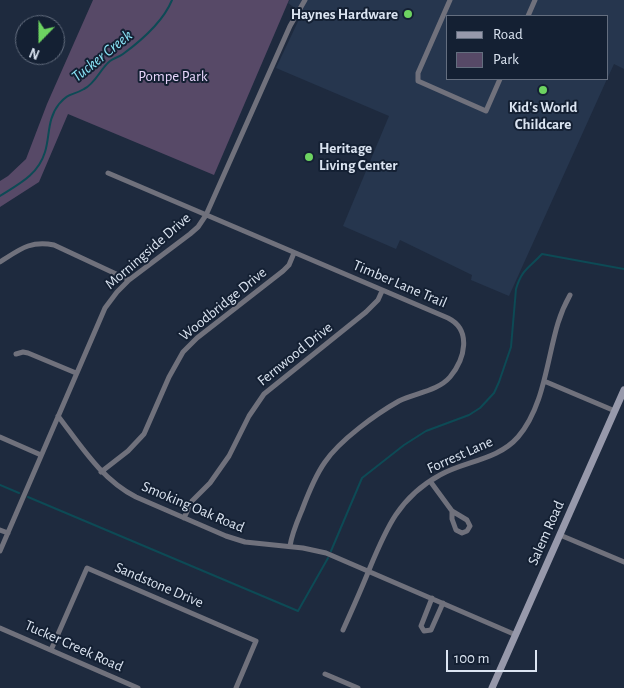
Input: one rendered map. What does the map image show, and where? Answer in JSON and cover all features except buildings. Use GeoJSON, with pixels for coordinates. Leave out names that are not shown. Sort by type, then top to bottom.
{"type":"FeatureCollection","features":[{"type":"Feature","properties":{"kind":"main road","name":"Salem Road"},"geometry":{"type":"LineString","coordinates":[[492,688],[624,390]]}},
{"type":"Feature","properties":{"kind":"street","name":"Morningside Drive"},"geometry":{"type":"LineString","coordinates":[[0,550],[105,308],[117,292],[130,280],[190,234],[198,227],[206,215],[290,26],[305,0]]}},
{"type":"Feature","properties":{"kind":"street"},"geometry":{"type":"LineString","coordinates":[[450,0],[418,74],[418,81],[486,111],[500,80]]}},
{"type":"Feature","properties":{"kind":"street"},"geometry":{"type":"LineString","coordinates":[[528,15],[535,0]]}},
{"type":"Feature","properties":{"kind":"street","name":"Timber Lane Trail"},"geometry":{"type":"LineString","coordinates":[[108,173],[448,318],[462,330],[464,339],[462,355],[446,380],[392,405],[338,446],[326,460],[312,485],[292,536],[290,546]]}},
{"type":"Feature","properties":{"kind":"street"},"geometry":{"type":"LineString","coordinates":[[0,262],[30,244],[46,243],[130,280]]}},
{"type":"Feature","properties":{"kind":"street","name":"Woodbridge Drive"},"geometry":{"type":"LineString","coordinates":[[102,472],[128,451],[144,434],[168,377],[183,352],[197,338],[289,265],[294,253]]}},
{"type":"Feature","properties":{"kind":"street","name":"Fernwood Drive"},"geometry":{"type":"LineString","coordinates":[[184,518],[192,501],[210,483],[229,456],[249,416],[264,394],[366,312],[378,300],[382,291]]}},
{"type":"Feature","properties":{"kind":"street","name":"Forrest Lane"},"geometry":{"type":"LineString","coordinates":[[343,630],[395,514],[416,491],[430,481],[448,471],[495,454],[512,443],[528,424],[544,381],[558,322],[570,295]]}},
{"type":"Feature","properties":{"kind":"street"},"geometry":{"type":"LineString","coordinates":[[16,354],[28,353],[76,373]]}},
{"type":"Feature","properties":{"kind":"street"},"geometry":{"type":"LineString","coordinates":[[544,381],[615,411]]}},
{"type":"Feature","properties":{"kind":"street","name":"Smoking Oak Road"},"geometry":{"type":"LineString","coordinates":[[58,416],[102,472],[125,492],[244,542],[290,546],[326,553],[516,634]]}},
{"type":"Feature","properties":{"kind":"street"},"geometry":{"type":"LineString","coordinates":[[0,437],[42,455]]}},
{"type":"Feature","properties":{"kind":"street"},"geometry":{"type":"LineString","coordinates":[[430,481],[452,511]]}},
{"type":"Feature","properties":{"kind":"street"},"geometry":{"type":"LineString","coordinates":[[0,530],[8,533]]}},
{"type":"Feature","properties":{"kind":"street"},"geometry":{"type":"LineString","coordinates":[[560,535],[624,562]]}},
{"type":"Feature","properties":{"kind":"street","name":"Sandstone Drive"},"geometry":{"type":"LineString","coordinates":[[51,650],[87,568],[256,641],[236,688]]}},
{"type":"Feature","properties":{"kind":"street"},"geometry":{"type":"LineString","coordinates":[[432,598],[420,626],[424,631],[431,630],[443,603]]}},
{"type":"Feature","properties":{"kind":"street","name":"Tucker Creek Road"},"geometry":{"type":"LineString","coordinates":[[0,628],[136,688]]}},
{"type":"Feature","properties":{"kind":"street"},"geometry":{"type":"LineString","coordinates":[[325,674],[358,688]]}},
{"type":"Feature","properties":{"kind":"shaded area"},"geometry":{"type":"Polygon","coordinates":[[[290,0],[624,0],[624,69],[614,64],[609,75],[609,15],[446,15],[446,80],[607,80],[509,296],[471,280],[472,275],[400,240],[396,249],[343,226],[389,116],[276,68],[302,13],[288,3],[290,0]]]}},
{"type":"Feature","properties":{"kind":"green space","name":"Pompe Park"},"geometry":{"type":"Polygon","coordinates":[[[93,0],[289,0],[214,175],[68,114],[39,182],[0,207],[0,181],[26,159],[93,0]]]}},
{"type":"Feature","properties":{"kind":"waterway","name":"Tucker Creek"},"geometry":{"type":"LineString","coordinates":[[0,196],[27,178],[38,167],[47,146],[52,116],[62,100],[88,86],[110,61],[123,54],[144,37],[158,23],[172,0]]}},
{"type":"Feature","properties":{"kind":"waterway"},"geometry":{"type":"LineString","coordinates":[[331,551],[362,478],[404,445],[426,431],[469,415],[480,408],[494,393],[511,347],[516,289],[526,269],[542,254],[624,269]]}},
{"type":"Feature","properties":{"kind":"waterway"},"geometry":{"type":"LineString","coordinates":[[0,485],[19,493]]}},
{"type":"Feature","properties":{"kind":"waterway"},"geometry":{"type":"LineString","coordinates":[[28,497],[298,611],[328,558]]}},
{"type":"Feature","properties":{"kind":"place","name":"Haynes Hardware"},"geometry":{"type":"Point","coordinates":[408,14]}},
{"type":"Feature","properties":{"kind":"place","name":"Kid's World Childcare"},"geometry":{"type":"Point","coordinates":[543,90]}},
{"type":"Feature","properties":{"kind":"place","name":"Heritage Living Center"},"geometry":{"type":"Point","coordinates":[309,157]}}]}
